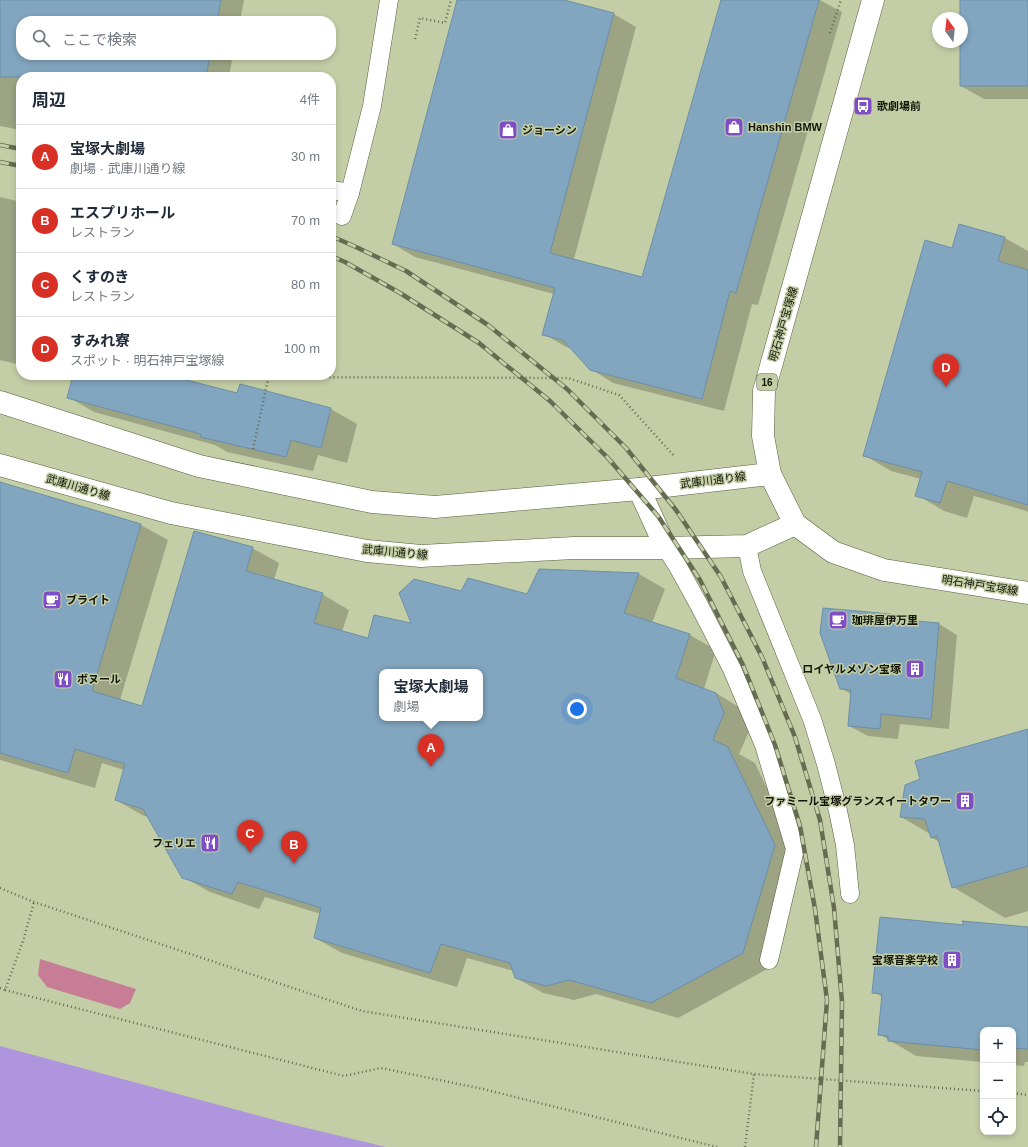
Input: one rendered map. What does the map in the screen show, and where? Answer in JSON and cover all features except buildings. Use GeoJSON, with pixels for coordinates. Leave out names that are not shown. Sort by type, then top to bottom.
{"type":"FeatureCollection","features":[{"type":"Feature","properties":{"kind":"street","name":"明石神戸宝塚線"},"geometry":{"type":"LineString","coordinates":[[873,0],[764,391],[763,436],[770,474],[795,524],[833,552],[884,570],[1028,593]]}},
{"type":"Feature","properties":{"kind":"street","name":"武庫川通り線"},"geometry":{"type":"LineString","coordinates":[[0,402],[199,466],[372,502],[435,507],[639,489],[770,474]]}},
{"type":"Feature","properties":{"kind":"street","name":"武庫川通り線"},"geometry":{"type":"LineString","coordinates":[[0,465],[171,513],[367,551],[421,556],[574,548],[747,546],[795,524]]}},
{"type":"Feature","properties":{"kind":"street"},"geometry":{"type":"LineString","coordinates":[[639,489],[666,548]]}},
{"type":"Feature","properties":{"kind":"lane"},"geometry":{"type":"LineString","coordinates":[[342,216],[350,193],[372,106],[389,0]]}},
{"type":"Feature","properties":{"kind":"lane"},"geometry":{"type":"LineString","coordinates":[[336,191],[350,193]]}},
{"type":"Feature","properties":{"kind":"lane"},"geometry":{"type":"LineString","coordinates":[[747,546],[752,571],[812,719],[826,764],[843,838],[850,894]]}},
{"type":"Feature","properties":{"kind":"lane"},"geometry":{"type":"LineString","coordinates":[[666,548],[699,605],[732,669],[741,690],[764,745],[795,850],[769,960]]}},
{"type":"Feature","properties":{"kind":"path"},"geometry":{"type":"LineString","coordinates":[[414,39],[420,18],[445,23],[451,0]]}},
{"type":"Feature","properties":{"kind":"path"},"geometry":{"type":"LineString","coordinates":[[830,33],[841,0]]}},
{"type":"Feature","properties":{"kind":"path"},"geometry":{"type":"LineString","coordinates":[[336,377],[568,378],[619,395],[677,459]]}},
{"type":"Feature","properties":{"kind":"path"},"geometry":{"type":"LineString","coordinates":[[252,450],[268,380]]}},
{"type":"Feature","properties":{"kind":"path"},"geometry":{"type":"LineString","coordinates":[[0,888],[34,902],[362,1011],[754,1074],[980,1091]]}},
{"type":"Feature","properties":{"kind":"path"},"geometry":{"type":"LineString","coordinates":[[5,990],[23,941],[34,902]]}},
{"type":"Feature","properties":{"kind":"path"},"geometry":{"type":"LineString","coordinates":[[0,988],[344,1076],[381,1068],[483,1089],[717,1147]]}},
{"type":"Feature","properties":{"kind":"path"},"geometry":{"type":"LineString","coordinates":[[745,1147],[754,1074]]}},
{"type":"Feature","properties":{"kind":"path"},"geometry":{"type":"LineString","coordinates":[[1016,1093],[1028,1094]]}},
{"type":"Feature","properties":{"kind":"shaded area"},"geometry":{"type":"Polygon","coordinates":[[[40,959],[136,989],[130,1003],[120,1009],[47,987],[38,975],[40,959]]]}},
{"type":"Feature","properties":{"kind":"shaded area"},"geometry":{"type":"Polygon","coordinates":[[[0,1046],[286,1123],[386,1147],[0,1147],[0,1046]]]}},
{"type":"Feature","properties":{"kind":"railway"},"geometry":{"type":"LineString","coordinates":[[0,145],[16,148]]}},
{"type":"Feature","properties":{"kind":"railway"},"geometry":{"type":"LineString","coordinates":[[0,162],[16,165]]}},
{"type":"Feature","properties":{"kind":"railway"},"geometry":{"type":"LineString","coordinates":[[336,238],[406,271],[488,325],[567,389],[626,448],[676,510],[721,577],[762,657],[795,737],[820,820],[834,908],[842,1002],[840,1147]]}},
{"type":"Feature","properties":{"kind":"railway"},"geometry":{"type":"LineString","coordinates":[[336,258],[400,293],[479,343],[550,401],[607,457],[658,516],[700,580],[743,665],[775,745],[800,826],[815,909],[827,1000],[816,1147]]}},
{"type":"Feature","properties":{"kind":"place","name":"歌劇場前"},"geometry":{"type":"Point","coordinates":[863,106]}},
{"type":"Feature","properties":{"kind":"place","name":"Hanshin BMW"},"geometry":{"type":"Point","coordinates":[734,127]}},
{"type":"Feature","properties":{"kind":"place","name":"ジョーシン"},"geometry":{"type":"Point","coordinates":[508,130]}},
{"type":"Feature","properties":{"kind":"place","name":"すみれ寮"},"geometry":{"type":"Point","coordinates":[946,387]}},
{"type":"Feature","properties":{"kind":"place","name":"ブライト"},"geometry":{"type":"Point","coordinates":[52,600]}},
{"type":"Feature","properties":{"kind":"place","name":"珈琲屋伊万里"},"geometry":{"type":"Point","coordinates":[838,620]}},
{"type":"Feature","properties":{"kind":"place","name":"ロイヤルメゾン宝塚"},"geometry":{"type":"Point","coordinates":[915,669]}},
{"type":"Feature","properties":{"kind":"place","name":"ボヌール"},"geometry":{"type":"Point","coordinates":[63,679]}},
{"type":"Feature","properties":{"kind":"place","name":"宝塚大劇場"},"geometry":{"type":"Point","coordinates":[431,767]}},
{"type":"Feature","properties":{"kind":"place","name":"ファミール宝塚グランスイートタワー"},"geometry":{"type":"Point","coordinates":[965,801]}},
{"type":"Feature","properties":{"kind":"place","name":"フェリエ"},"geometry":{"type":"Point","coordinates":[210,843]}},
{"type":"Feature","properties":{"kind":"place","name":"くすのき"},"geometry":{"type":"Point","coordinates":[250,853]}},
{"type":"Feature","properties":{"kind":"place","name":"エスプリホール"},"geometry":{"type":"Point","coordinates":[294,864]}},
{"type":"Feature","properties":{"kind":"place","name":"宝塚音楽学校"},"geometry":{"type":"Point","coordinates":[952,960]}}]}
